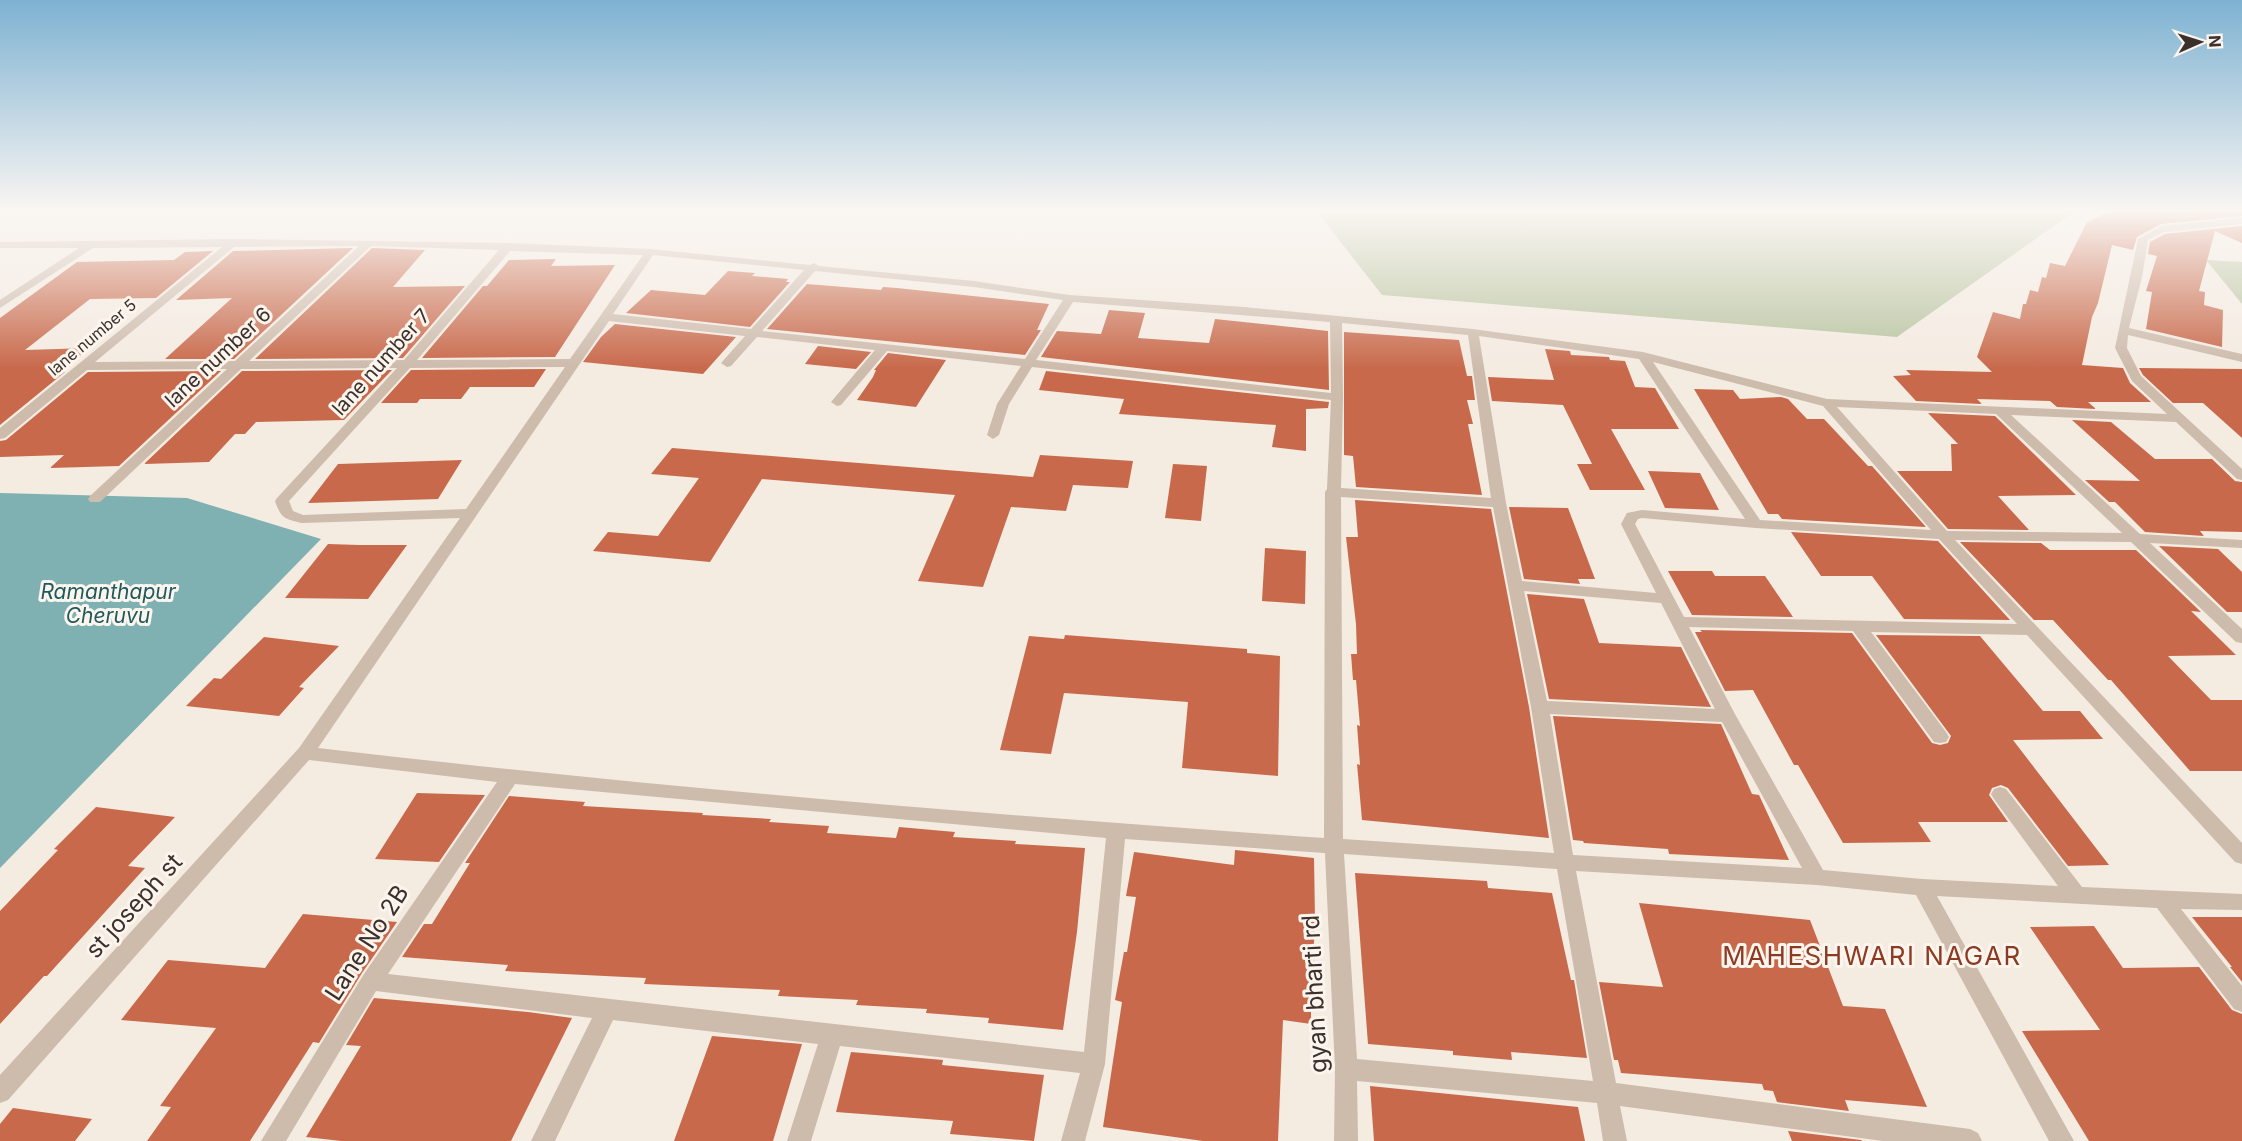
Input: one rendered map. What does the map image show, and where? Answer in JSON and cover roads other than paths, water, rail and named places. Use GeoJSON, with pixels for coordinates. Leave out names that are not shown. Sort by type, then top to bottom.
{"type":"FeatureCollection","features":[{"type":"Feature","properties":{"kind":"street"},"geometry":{"type":"LineString","coordinates":[[0,305],[64,262]]}},
{"type":"Feature","properties":{"kind":"street","name":"lane number 5"},"geometry":{"type":"LineString","coordinates":[[0,435],[210,262]]}},
{"type":"Feature","properties":{"kind":"street","name":"lane number 6"},"geometry":{"type":"LineString","coordinates":[[95,499],[347,262]]}},
{"type":"Feature","properties":{"kind":"street","name":"lane number 7"},"geometry":{"type":"LineString","coordinates":[[471,513],[302,519],[287,514],[282,501],[408,363],[494,262]]}},
{"type":"Feature","properties":{"kind":"street","name":"st joseph st"},"geometry":{"type":"LineString","coordinates":[[0,1092],[305,753],[643,262]]}},
{"type":"Feature","properties":{"kind":"street"},"geometry":{"type":"LineString","coordinates":[[770,262],[974,284],[1070,298],[1244,310],[1473,332],[1643,357],[1827,403],[2179,418]]}},
{"type":"Feature","properties":{"kind":"street"},"geometry":{"type":"LineString","coordinates":[[2138,262],[2121,348],[2136,378],[2242,476]]}},
{"type":"Feature","properties":{"kind":"street"},"geometry":{"type":"LineString","coordinates":[[727,363],[814,266]]}},
{"type":"Feature","properties":{"kind":"street"},"geometry":{"type":"LineString","coordinates":[[993,435],[1003,404],[1070,298]]}},
{"type":"Feature","properties":{"kind":"street"},"geometry":{"type":"LineString","coordinates":[[607,316],[1337,397]]}},
{"type":"Feature","properties":{"kind":"street","name":"gyan bharti rd"},"geometry":{"type":"LineString","coordinates":[[1336,318],[1337,397],[1332,492],[1334,845],[1346,1069],[1346,1141]]}},
{"type":"Feature","properties":{"kind":"street"},"geometry":{"type":"LineString","coordinates":[[2123,330],[2242,358]]}},
{"type":"Feature","properties":{"kind":"street"},"geometry":{"type":"LineString","coordinates":[[1473,332],[1499,504],[1539,706],[1615,1141]]}},
{"type":"Feature","properties":{"kind":"street"},"geometry":{"type":"LineString","coordinates":[[837,402],[883,348]]}},
{"type":"Feature","properties":{"kind":"street"},"geometry":{"type":"LineString","coordinates":[[1643,357],[1756,524]]}},
{"type":"Feature","properties":{"kind":"street"},"geometry":{"type":"LineString","coordinates":[[84,366],[240,363],[575,363]]}},
{"type":"Feature","properties":{"kind":"street"},"geometry":{"type":"LineString","coordinates":[[1827,403],[1943,535],[2242,856]]}},
{"type":"Feature","properties":{"kind":"street"},"geometry":{"type":"LineString","coordinates":[[2001,412],[2242,638]]}},
{"type":"Feature","properties":{"kind":"street"},"geometry":{"type":"LineString","coordinates":[[1332,492],[1499,504]]}},
{"type":"Feature","properties":{"kind":"street"},"geometry":{"type":"LineString","coordinates":[[1817,877],[1727,716],[1628,524],[1632,516],[1642,514],[1756,524],[1943,535],[2135,538],[2242,544]]}},
{"type":"Feature","properties":{"kind":"street"},"geometry":{"type":"LineString","coordinates":[[1514,585],[1667,599]]}},
{"type":"Feature","properties":{"kind":"street"},"geometry":{"type":"LineString","coordinates":[[1679,622],[2032,630]]}},
{"type":"Feature","properties":{"kind":"street"},"geometry":{"type":"LineString","coordinates":[[1858,626],[1940,737]]}},
{"type":"Feature","properties":{"kind":"street"},"geometry":{"type":"LineString","coordinates":[[1539,706],[1727,716]]}},
{"type":"Feature","properties":{"kind":"street"},"geometry":{"type":"LineString","coordinates":[[305,753],[510,777],[1116,831],[1817,877],[1922,887],[2242,902]]}},
{"type":"Feature","properties":{"kind":"street","name":"Lane No 2B"},"geometry":{"type":"LineString","coordinates":[[273,1141],[371,981],[510,777]]}},
{"type":"Feature","properties":{"kind":"street"},"geometry":{"type":"LineString","coordinates":[[2000,794],[2076,895]]}},
{"type":"Feature","properties":{"kind":"street"},"geometry":{"type":"LineString","coordinates":[[1073,1141],[1094,1064],[1116,831]]}},
{"type":"Feature","properties":{"kind":"street"},"geometry":{"type":"LineString","coordinates":[[1922,887],[2062,1141]]}},
{"type":"Feature","properties":{"kind":"street"},"geometry":{"type":"LineString","coordinates":[[2162,900],[2242,1002]]}},
{"type":"Feature","properties":{"kind":"street"},"geometry":{"type":"LineString","coordinates":[[371,981],[607,1010],[1094,1064]]}},
{"type":"Feature","properties":{"kind":"street"},"geometry":{"type":"LineString","coordinates":[[543,1141],[607,1010]]}},
{"type":"Feature","properties":{"kind":"street"},"geometry":{"type":"LineString","coordinates":[[799,1141],[832,1035]]}},
{"type":"Feature","properties":{"kind":"street"},"geometry":{"type":"LineString","coordinates":[[1346,1069],[1606,1093],[1970,1141]]}},
{"type":"Feature","properties":{"kind":"water","name":"Ramanthapur Cheruvu"},"geometry":{"type":"Polygon","coordinates":[[[0,493],[187,498],[321,539],[0,868],[0,493]]]}},
{"type":"Feature","properties":{"kind":"district","name":"MAHESHWARI NAGAR"},"geometry":{"type":"Point","coordinates":[1872,956]}}]}
